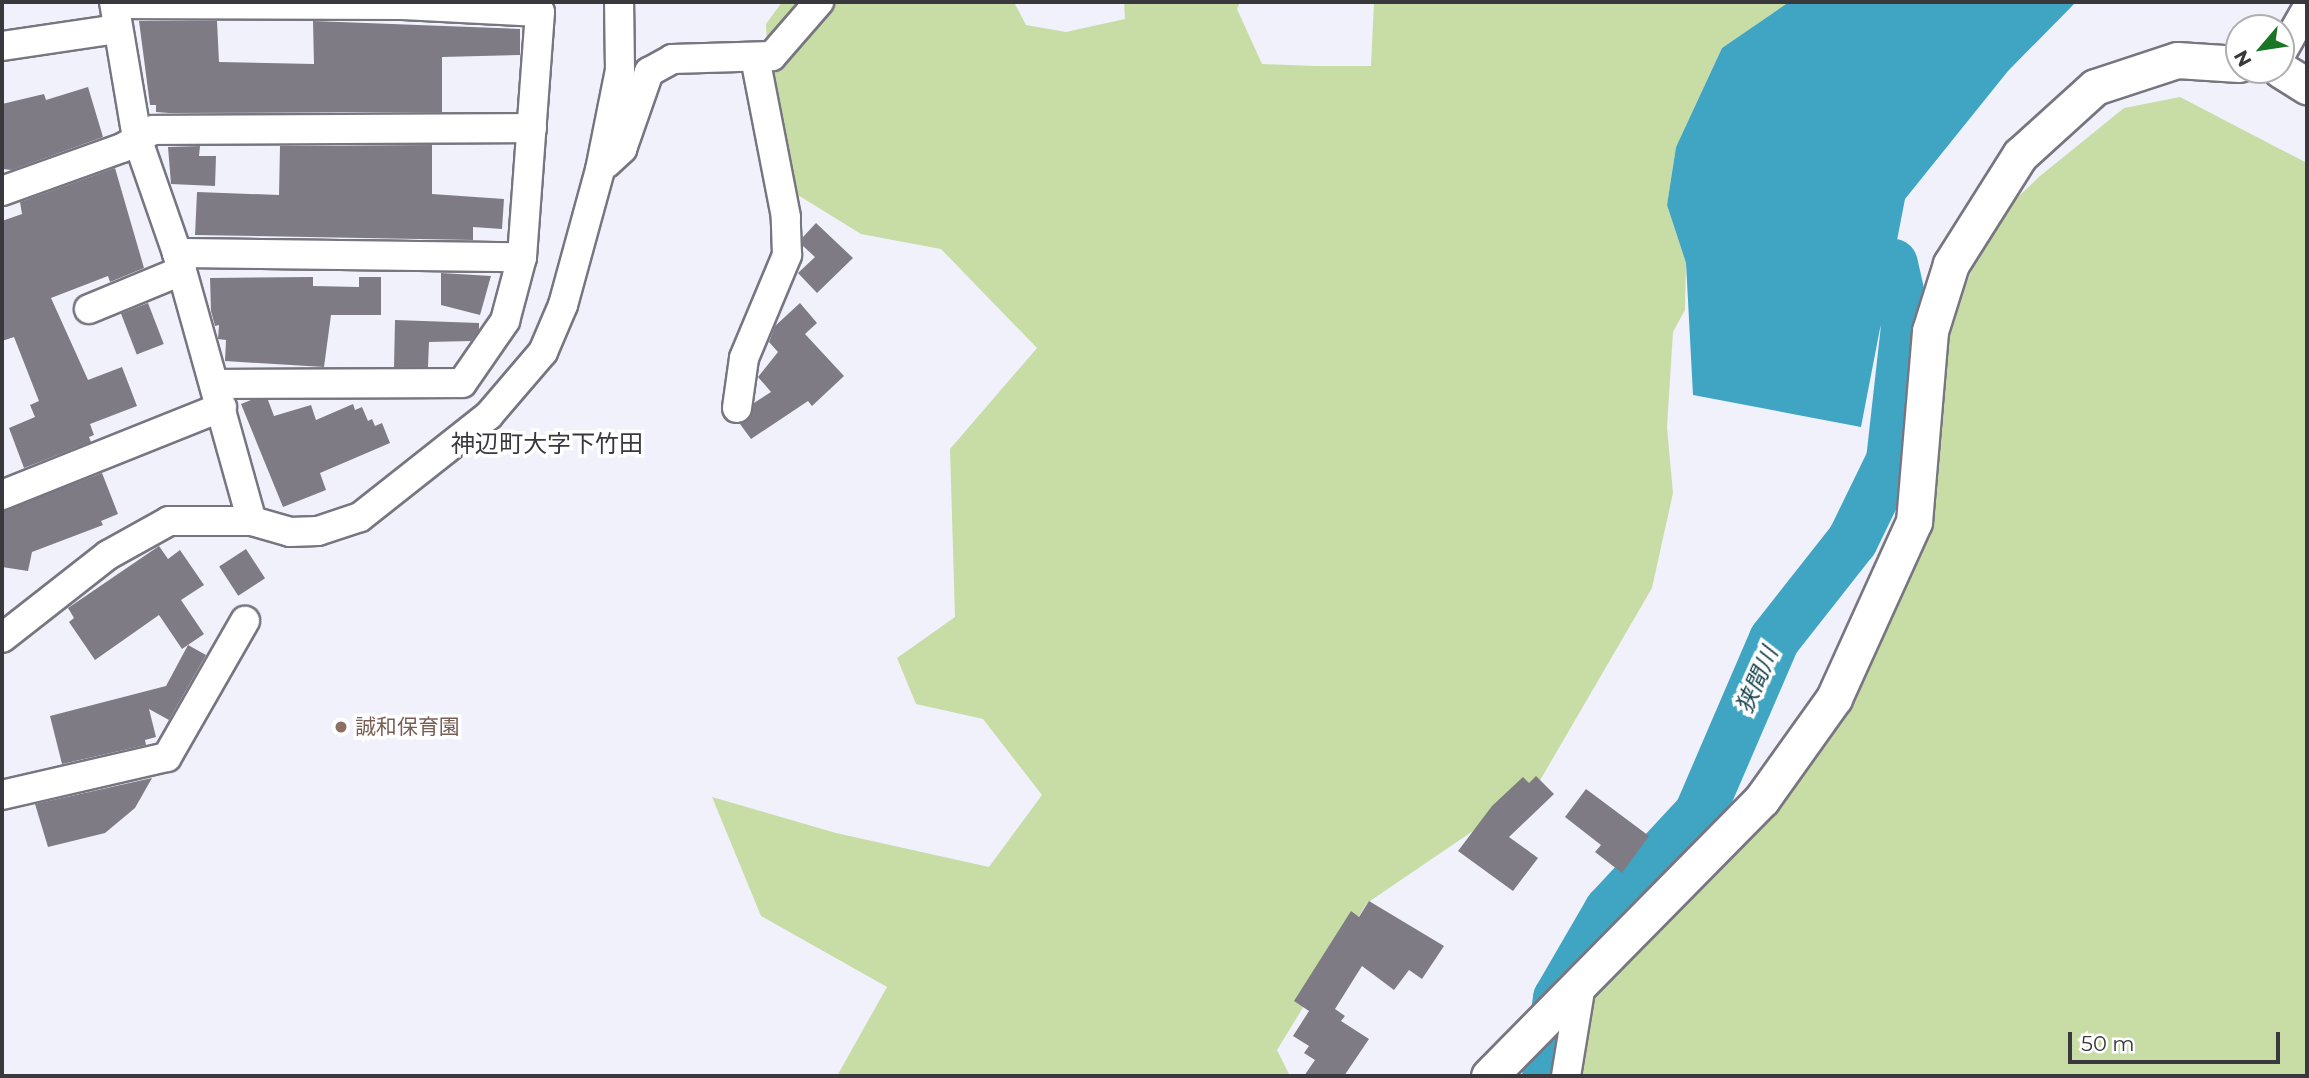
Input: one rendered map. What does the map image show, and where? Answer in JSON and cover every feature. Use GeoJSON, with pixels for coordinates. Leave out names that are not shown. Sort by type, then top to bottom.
{"type":"FeatureCollection","features":[{"type":"Feature","properties":{"kind":"street"},"geometry":{"type":"LineString","coordinates":[[2,638],[38,605],[141,533],[169,521],[196,518],[252,521],[290,532],[318,531],[360,517],[489,415],[543,352],[563,305],[600,170],[620,71],[619,2]]}},
{"type":"Feature","properties":{"kind":"street"},"geometry":{"type":"LineString","coordinates":[[600,170],[622,149],[649,72],[672,59],[772,56],[819,2]]}},
{"type":"Feature","properties":{"kind":"street"},"geometry":{"type":"LineString","coordinates":[[2,46],[115,12],[403,3],[540,12],[522,257],[505,321],[462,383],[219,395],[2,495]]}},
{"type":"Feature","properties":{"kind":"street"},"geometry":{"type":"LineString","coordinates":[[2295,29],[2307,8]]}},
{"type":"Feature","properties":{"kind":"street"},"geometry":{"type":"LineString","coordinates":[[115,12],[137,138],[179,262],[219,395],[252,521]]}},
{"type":"Feature","properties":{"kind":"street"},"geometry":{"type":"LineString","coordinates":[[737,408],[744,358],[788,255],[786,217],[755,57]]}},
{"type":"Feature","properties":{"kind":"street"},"geometry":{"type":"LineString","coordinates":[[1489,1076],[1762,799],[1834,698],[1914,522],[1930,331],[1951,264],[2020,155],[2095,87],[2177,60],[2225,63]]}},
{"type":"Feature","properties":{"kind":"street"},"geometry":{"type":"LineString","coordinates":[[2,191],[122,148],[153,130],[532,128]]}},
{"type":"Feature","properties":{"kind":"street"},"geometry":{"type":"LineString","coordinates":[[89,309],[179,262],[522,257]]}},
{"type":"Feature","properties":{"kind":"street"},"geometry":{"type":"LineString","coordinates":[[2,795],[167,757],[245,621]]}},
{"type":"Feature","properties":{"kind":"street"},"geometry":{"type":"LineString","coordinates":[[1566,1076],[1581,984]]}},
{"type":"Feature","properties":{"kind":"green space"},"geometry":{"type":"Polygon","coordinates":[[[782,2],[806,2],[767,51],[766,24],[782,2]]]}},
{"type":"Feature","properties":{"kind":"green space"},"geometry":{"type":"Polygon","coordinates":[[[835,2],[1014,2],[1026,25],[1066,32],[1125,19],[1124,2],[1240,2],[1237,9],[1262,64],[1371,66],[1374,2],[1789,2],[1722,48],[1676,147],[1667,205],[1686,263],[1685,310],[1673,332],[1667,427],[1673,493],[1652,588],[1535,789],[1367,903],[1277,1050],[1290,1076],[837,1076],[887,987],[761,916],[712,797],[836,833],[989,867],[1042,795],[983,719],[916,704],[897,658],[955,617],[950,449],[1037,348],[941,249],[861,234],[793,192],[769,72],[810,37],[835,2]]]}},
{"type":"Feature","properties":{"kind":"green space"},"geometry":{"type":"Polygon","coordinates":[[[2180,97],[2307,163],[2307,1076],[1579,1076],[1594,988],[1763,808],[1913,535],[1945,331],[1994,220],[2040,176],[2124,108],[2180,97]]]}},
{"type":"Feature","properties":{"kind":"water"},"geometry":{"type":"Polygon","coordinates":[[[1789,2],[2076,2],[2008,71],[1905,199],[1861,427],[1693,395],[1686,263],[1667,205],[1676,147],[1722,48],[1789,2]]]}},
{"type":"Feature","properties":{"kind":"building"},"geometry":{"type":"Polygon","coordinates":[[[139,21],[217,21],[219,62],[314,64],[313,21],[520,29],[520,55],[442,57],[442,112],[156,112],[156,105],[150,105],[139,21]]]}},
{"type":"Feature","properties":{"kind":"building"},"geometry":{"type":"Polygon","coordinates":[[[88,87],[103,137],[12,170],[2,169],[2,104],[44,94],[46,100],[88,87]]]}},
{"type":"Feature","properties":{"kind":"building"},"geometry":{"type":"Polygon","coordinates":[[[432,145],[432,194],[504,199],[502,229],[473,227],[473,240],[195,235],[197,192],[279,195],[280,146],[432,145]]]}},
{"type":"Feature","properties":{"kind":"building"},"geometry":{"type":"Polygon","coordinates":[[[200,146],[199,156],[216,156],[215,186],[171,184],[168,147],[200,146]]]}},
{"type":"Feature","properties":{"kind":"building"},"geometry":{"type":"Polygon","coordinates":[[[115,168],[144,268],[110,282],[108,276],[51,298],[88,380],[122,367],[137,406],[90,424],[94,435],[89,437],[91,442],[24,468],[9,428],[35,417],[30,405],[39,401],[14,337],[2,341],[2,221],[22,214],[20,202],[115,168]]]}},
{"type":"Feature","properties":{"kind":"building"},"geometry":{"type":"Polygon","coordinates":[[[816,223],[853,258],[817,293],[798,273],[815,257],[803,246],[803,237],[816,223]]]}},
{"type":"Feature","properties":{"kind":"building"},"geometry":{"type":"Polygon","coordinates":[[[441,273],[491,276],[480,315],[441,305],[441,273]]]}},
{"type":"Feature","properties":{"kind":"building"},"geometry":{"type":"Polygon","coordinates":[[[313,277],[313,286],[359,287],[359,277],[381,277],[381,315],[331,315],[324,367],[225,361],[226,340],[218,339],[219,325],[215,326],[211,311],[210,278],[313,277]]]}},
{"type":"Feature","properties":{"kind":"building"},"geometry":{"type":"Polygon","coordinates":[[[148,303],[164,344],[137,354],[121,313],[148,303]]]}},
{"type":"Feature","properties":{"kind":"building"},"geometry":{"type":"Polygon","coordinates":[[[800,303],[817,323],[805,334],[844,376],[812,406],[808,401],[751,439],[740,424],[750,418],[754,403],[771,392],[758,377],[778,352],[769,342],[775,326],[800,303]]]}},
{"type":"Feature","properties":{"kind":"building"},"geometry":{"type":"Polygon","coordinates":[[[395,320],[479,323],[479,330],[471,341],[429,342],[428,367],[394,367],[395,320]]]}},
{"type":"Feature","properties":{"kind":"building"},"geometry":{"type":"Polygon","coordinates":[[[251,400],[268,400],[274,416],[311,405],[316,420],[353,404],[355,410],[362,407],[368,421],[372,419],[375,426],[382,423],[390,443],[320,473],[326,490],[283,507],[241,404],[251,400]]]}},
{"type":"Feature","properties":{"kind":"building"},"geometry":{"type":"Polygon","coordinates":[[[102,473],[118,514],[101,521],[103,525],[32,552],[28,571],[2,567],[2,511],[102,473]]]}},
{"type":"Feature","properties":{"kind":"building"},"geometry":{"type":"Polygon","coordinates":[[[159,546],[168,559],[180,550],[204,585],[181,600],[204,634],[182,649],[159,615],[95,660],[69,622],[74,618],[68,608],[159,546]]]}},
{"type":"Feature","properties":{"kind":"building"},"geometry":{"type":"Polygon","coordinates":[[[246,549],[265,578],[238,596],[219,566],[246,549]]]}},
{"type":"Feature","properties":{"kind":"building"},"geometry":{"type":"Polygon","coordinates":[[[188,645],[206,655],[169,720],[149,709],[156,737],[145,740],[146,745],[62,764],[50,716],[166,686],[188,645]]]}},
{"type":"Feature","properties":{"kind":"building"},"geometry":{"type":"Polygon","coordinates":[[[1536,776],[1554,794],[1509,837],[1538,858],[1513,891],[1458,851],[1492,806],[1523,777],[1529,783],[1536,776]]]}},
{"type":"Feature","properties":{"kind":"building"},"geometry":{"type":"Polygon","coordinates":[[[152,778],[135,808],[105,833],[48,847],[35,804],[152,778]]]}},
{"type":"Feature","properties":{"kind":"building"},"geometry":{"type":"Polygon","coordinates":[[[1586,789],[1649,836],[1622,873],[1595,852],[1601,845],[1565,817],[1586,789]]]}},
{"type":"Feature","properties":{"kind":"building"},"geometry":{"type":"Polygon","coordinates":[[[1369,901],[1444,946],[1422,979],[1409,970],[1394,990],[1362,966],[1335,1009],[1345,1016],[1341,1021],[1369,1039],[1344,1076],[1304,1076],[1315,1060],[1304,1053],[1309,1046],[1293,1036],[1309,1011],[1294,1001],[1351,911],[1359,917],[1369,901]]]}},
{"type":"Feature","properties":{"kind":"waterway","name":"狭間川"},"geometry":{"type":"LineString","coordinates":[[1547,1076],[1558,998],[1609,910],[1699,813],[1774,639],[1852,540],[1891,460],[1906,326],[1892,264]]}},
{"type":"Feature","properties":{"kind":"place","name":"誠和保育園"},"geometry":{"type":"Point","coordinates":[341,727]}},
{"type":"Feature","properties":{"kind":"district","name":"神辺町大字下竹田"},"geometry":{"type":"Point","coordinates":[547,444]}}]}
